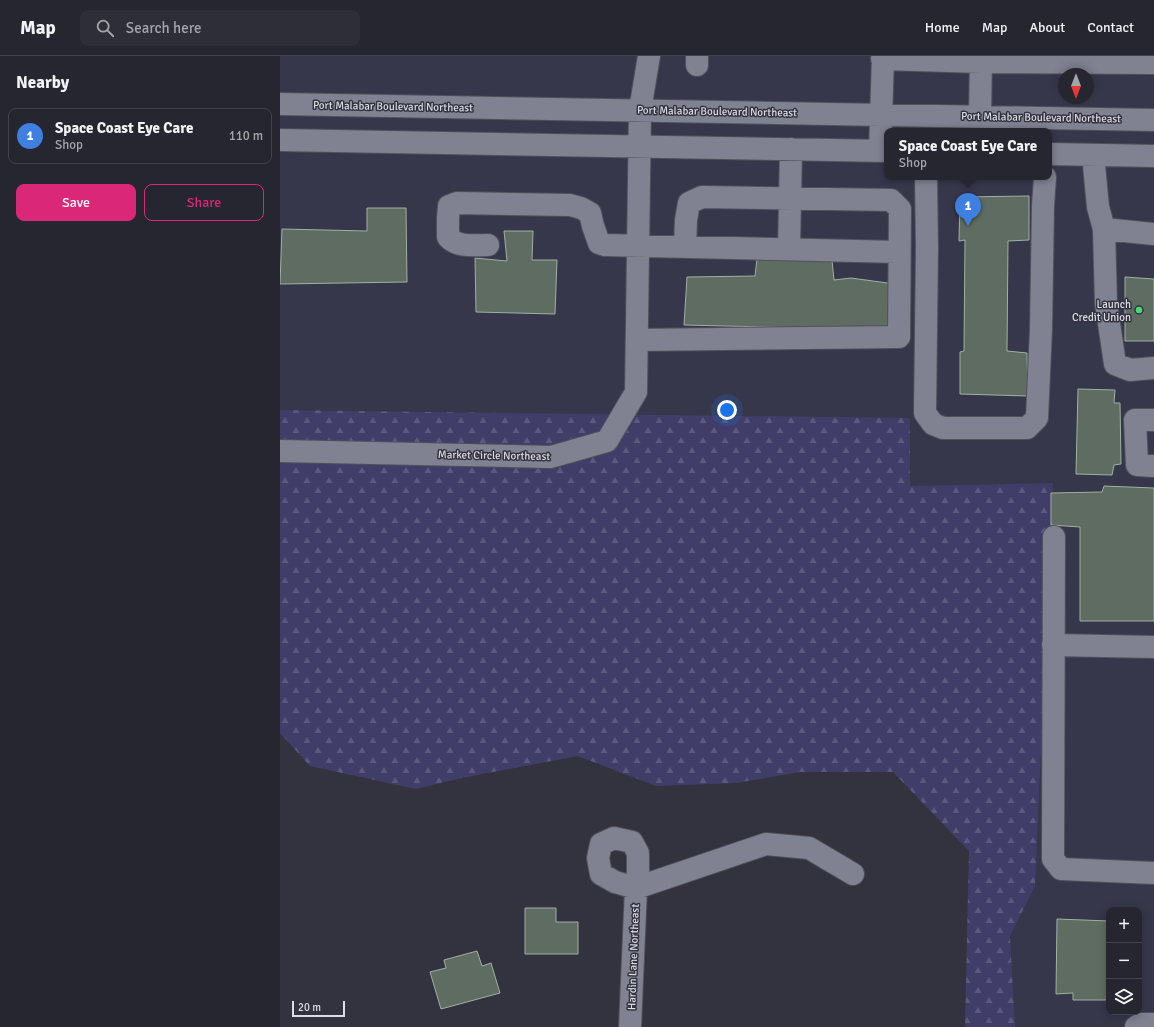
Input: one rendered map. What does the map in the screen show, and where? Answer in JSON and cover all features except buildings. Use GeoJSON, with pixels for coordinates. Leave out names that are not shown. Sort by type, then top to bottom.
{"type":"FeatureCollection","features":[{"type":"Feature","properties":{"kind":"street","name":"Market Circle Northeast"},"geometry":{"type":"LineString","coordinates":[[280,451],[550,458],[607,441],[636,392],[640,110],[649,56]]}},
{"type":"Feature","properties":{"kind":"street"},"geometry":{"type":"LineString","coordinates":[[280,140],[883,151],[880,114],[883,58],[1061,59],[1154,63]]}},
{"type":"Feature","properties":{"kind":"street"},"geometry":{"type":"LineString","coordinates":[[980,116],[981,59]]}},
{"type":"Feature","properties":{"kind":"street","name":"Port Malabar Boulevard Northeast"},"geometry":{"type":"LineString","coordinates":[[280,104],[880,114],[926,123],[980,116],[1154,120]]}},
{"type":"Feature","properties":{"kind":"street"},"geometry":{"type":"LineString","coordinates":[[789,250],[791,149]]}},
{"type":"Feature","properties":{"kind":"street"},"geometry":{"type":"LineString","coordinates":[[1052,154],[1154,156]]}},
{"type":"Feature","properties":{"kind":"street"},"geometry":{"type":"LineString","coordinates":[[1093,155],[1098,207],[1104,228],[1106,303],[1115,364],[1130,370],[1154,368]]}},
{"type":"Feature","properties":{"kind":"street"},"geometry":{"type":"LineString","coordinates":[[926,180],[927,249],[925,413],[933,424],[942,428],[1028,428],[1037,418],[1045,180]]}},
{"type":"Feature","properties":{"kind":"street"},"geometry":{"type":"LineString","coordinates":[[637,340],[899,337],[898,252],[900,209],[891,200],[702,197],[689,203],[686,220],[685,246]]}},
{"type":"Feature","properties":{"kind":"street"},"geometry":{"type":"LineString","coordinates":[[488,245],[463,245],[451,241],[448,237],[449,206],[457,202],[570,205],[581,208],[590,213],[592,226],[599,243],[605,245],[898,252]]}},
{"type":"Feature","properties":{"kind":"street"},"geometry":{"type":"LineString","coordinates":[[1104,228],[1154,234]]}},
{"type":"Feature","properties":{"kind":"street"},"geometry":{"type":"LineString","coordinates":[[1154,420],[1135,420],[1137,465],[1154,466]]}},
{"type":"Feature","properties":{"kind":"street"},"geometry":{"type":"LineString","coordinates":[[1054,537],[1053,859],[1061,869],[1154,873]]}},
{"type":"Feature","properties":{"kind":"street"},"geometry":{"type":"LineString","coordinates":[[1053,645],[1154,647]]}},
{"type":"Feature","properties":{"kind":"street","name":"Hardin Lane Northeast"},"geometry":{"type":"LineString","coordinates":[[630,1027],[636,888],[766,844],[809,848],[853,874]]}},
{"type":"Feature","properties":{"kind":"street"},"geometry":{"type":"LineString","coordinates":[[1136,1027],[1141,1024],[1154,1024]]}},
{"type":"Feature","properties":{"kind":"shaded area"},"geometry":{"type":"Polygon","coordinates":[[[280,56],[1154,56],[1154,109],[280,94],[280,56]]]}},
{"type":"Feature","properties":{"kind":"shaded area"},"geometry":{"type":"Polygon","coordinates":[[[280,115],[1037,128],[884,128],[884,141],[280,129],[280,115]]]}},
{"type":"Feature","properties":{"kind":"shaded area"},"geometry":{"type":"Polygon","coordinates":[[[1052,128],[1154,130],[1154,146],[1052,144],[1052,128]]]}},
{"type":"Feature","properties":{"kind":"shaded area"},"geometry":{"type":"Polygon","coordinates":[[[280,150],[884,162],[884,180],[1052,180],[1052,165],[1154,167],[1154,1027],[1015,1027],[1010,936],[1035,886],[1053,483],[909,486],[909,418],[280,410],[280,150]]]}},
{"type":"Feature","properties":{"kind":"green space"},"geometry":{"type":"Polygon","coordinates":[[[280,410],[910,418],[910,486],[1053,483],[1035,886],[1010,936],[1015,1027],[965,1027],[969,851],[893,772],[800,772],[736,783],[656,786],[578,756],[461,778],[416,789],[310,766],[280,733],[280,410]]]}},
{"type":"Feature","properties":{"kind":"place","name":"Space Coast Eye Care"},"geometry":{"type":"Point","coordinates":[968,226]}},
{"type":"Feature","properties":{"kind":"place","name":"Launch Credit Union"},"geometry":{"type":"Point","coordinates":[1139,310]}}]}
